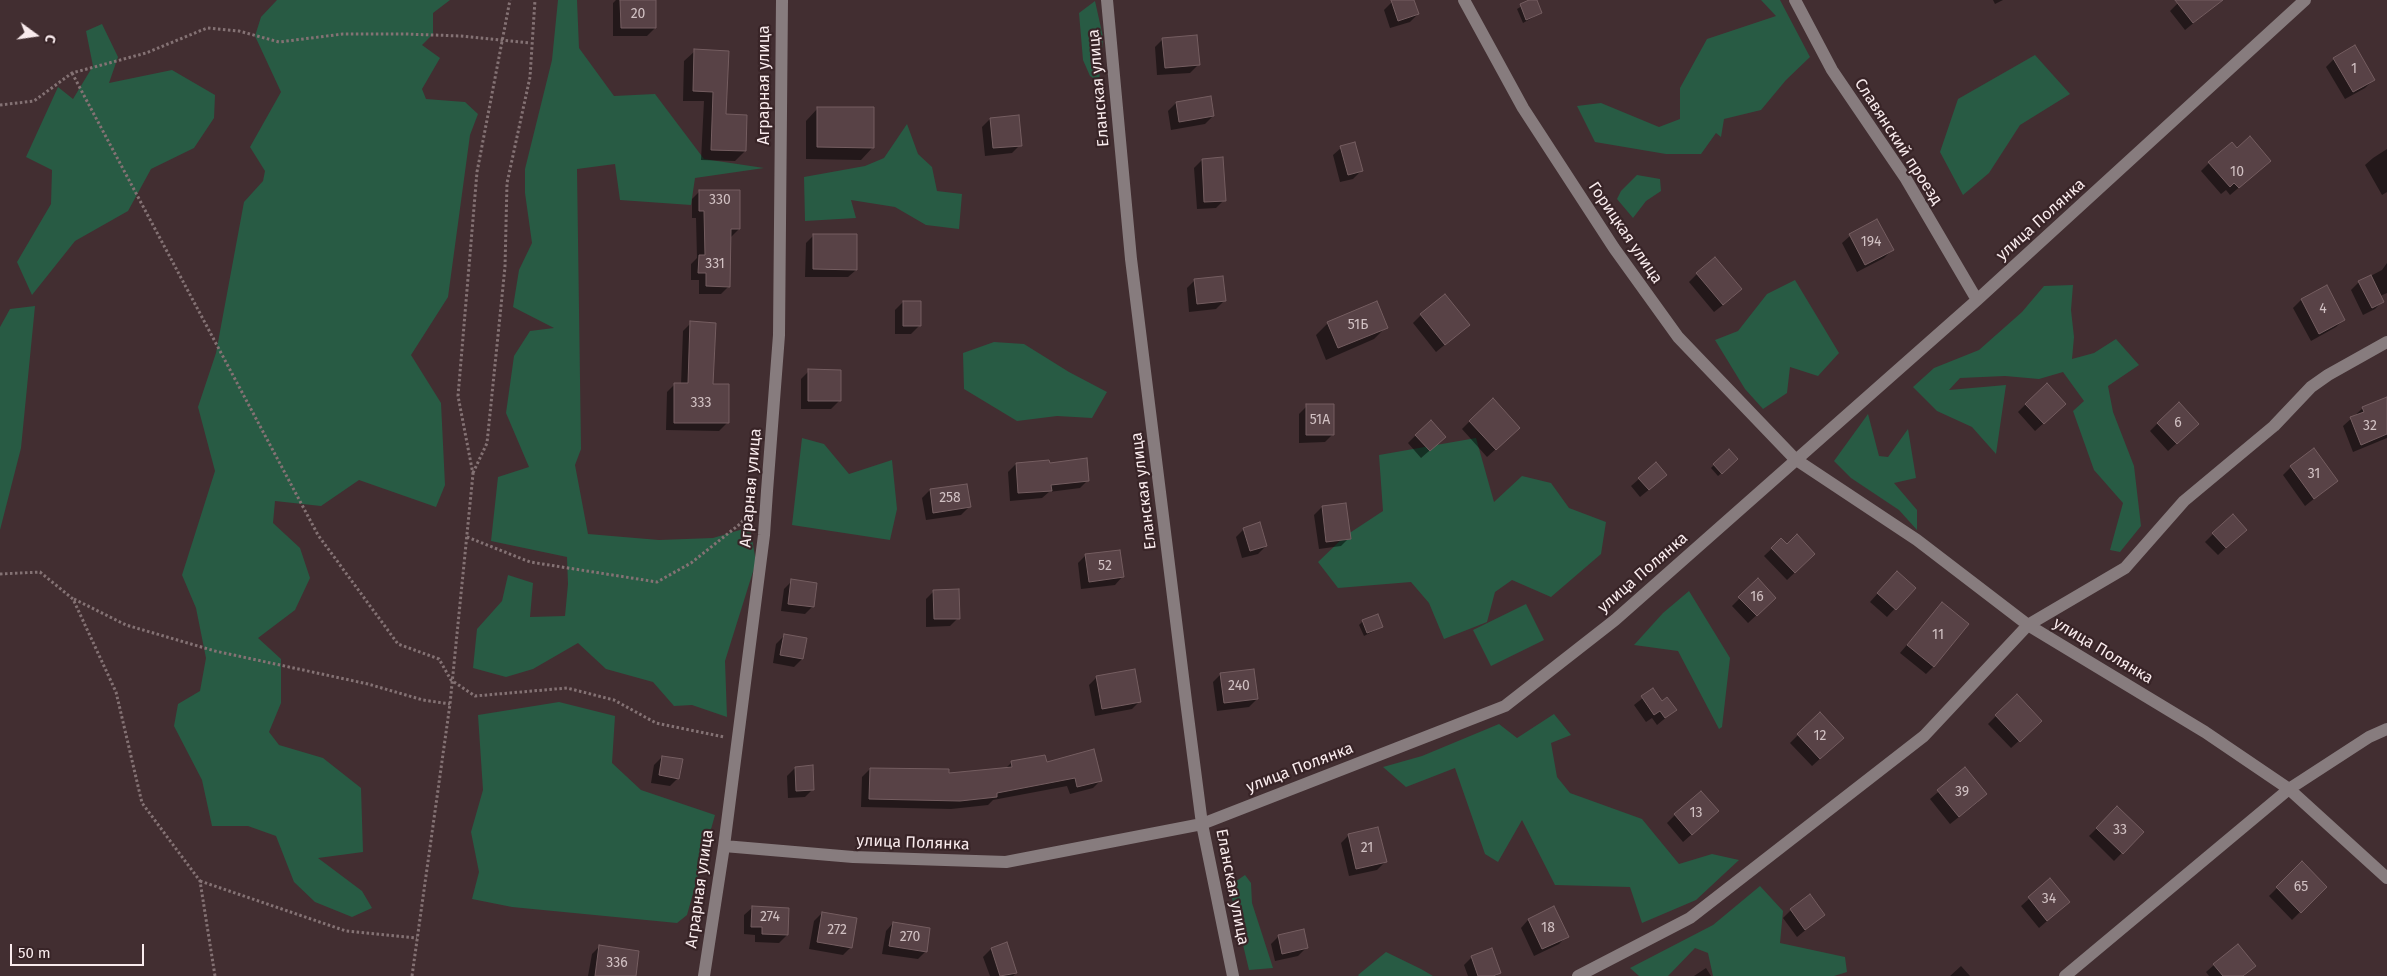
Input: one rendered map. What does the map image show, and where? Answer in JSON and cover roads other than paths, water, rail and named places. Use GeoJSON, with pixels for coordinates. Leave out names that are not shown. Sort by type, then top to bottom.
{"type":"FeatureCollection","features":[{"type":"Feature","properties":{"kind":"street","name":"Аграрная улица"},"geometry":{"type":"LineString","coordinates":[[704,976],[724,846],[764,535],[779,335],[782,0]]}},
{"type":"Feature","properties":{"kind":"street","name":"Еланская улица"},"geometry":{"type":"LineString","coordinates":[[1107,0],[1132,268],[1202,824],[1233,976]]}},
{"type":"Feature","properties":{"kind":"street","name":"Горицкая улица"},"geometry":{"type":"LineString","coordinates":[[1464,0],[1523,108],[1614,248],[1678,336],[1795,459]]}},
{"type":"Feature","properties":{"kind":"street","name":"Славянский проезд"},"geometry":{"type":"LineString","coordinates":[[1795,0],[1832,70],[1906,179],[1977,300]]}},
{"type":"Feature","properties":{"kind":"street","name":"улица Полянка"},"geometry":{"type":"LineString","coordinates":[[724,846],[854,857],[1006,862],[1202,824],[1505,706],[1614,620],[1977,300],[2305,0]]}},
{"type":"Feature","properties":{"kind":"street"},"geometry":{"type":"LineString","coordinates":[[1578,976],[1690,918],[1779,850],[1924,736],[2028,625],[2125,568],[2184,501],[2274,426],[2311,387],[2328,375],[2387,342]]}},
{"type":"Feature","properties":{"kind":"street","name":"улица Полянка"},"geometry":{"type":"LineString","coordinates":[[1795,459],[1917,540],[2028,625],[2205,732],[2289,789],[2387,878]]}},
{"type":"Feature","properties":{"kind":"street"},"geometry":{"type":"LineString","coordinates":[[2065,976],[2289,789],[2369,737],[2387,729]]}}]}
